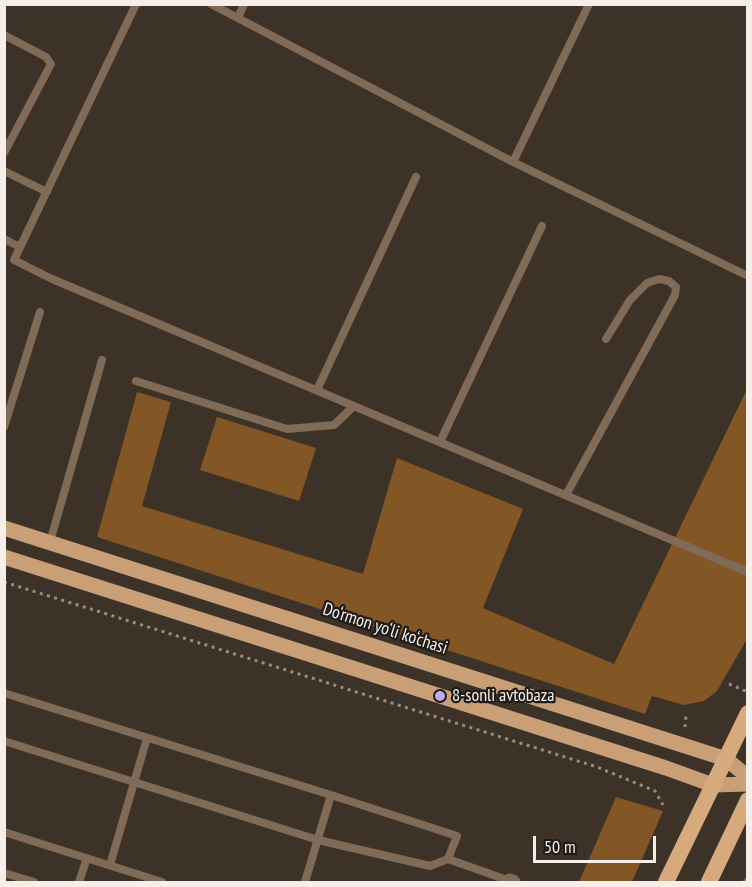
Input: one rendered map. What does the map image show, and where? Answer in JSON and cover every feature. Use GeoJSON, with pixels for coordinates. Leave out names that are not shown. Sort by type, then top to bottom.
{"type":"FeatureCollection","features":[{"type":"Feature","properties":{"kind":"highway"},"geometry":{"type":"LineString","coordinates":[[666,882],[747,712]]}},
{"type":"Feature","properties":{"kind":"highway"},"geometry":{"type":"LineString","coordinates":[[709,882],[747,800]]}},
{"type":"Feature","properties":{"kind":"main road","name":"Do‘rmon yo‘li ko‘chasi"},"geometry":{"type":"LineString","coordinates":[[4,528],[726,759],[747,777]]}},
{"type":"Feature","properties":{"kind":"main road"},"geometry":{"type":"LineString","coordinates":[[4,557],[713,785],[747,784]]}},
{"type":"Feature","properties":{"kind":"lane"},"geometry":{"type":"LineString","coordinates":[[136,4],[14,260],[52,279],[747,572]]}},
{"type":"Feature","properties":{"kind":"lane"},"geometry":{"type":"LineString","coordinates":[[212,4],[513,162],[747,276]]}},
{"type":"Feature","properties":{"kind":"lane"},"geometry":{"type":"LineString","coordinates":[[238,18],[244,4]]}},
{"type":"Feature","properties":{"kind":"lane"},"geometry":{"type":"LineString","coordinates":[[513,162],[589,4]]}},
{"type":"Feature","properties":{"kind":"lane"},"geometry":{"type":"LineString","coordinates":[[4,35],[46,57],[51,64],[4,153]]}},
{"type":"Feature","properties":{"kind":"lane"},"geometry":{"type":"LineString","coordinates":[[4,171],[47,192]]}},
{"type":"Feature","properties":{"kind":"lane"},"geometry":{"type":"LineString","coordinates":[[317,390],[416,177]]}},
{"type":"Feature","properties":{"kind":"lane"},"geometry":{"type":"LineString","coordinates":[[440,442],[542,226]]}},
{"type":"Feature","properties":{"kind":"lane"},"geometry":{"type":"LineString","coordinates":[[4,239],[20,246]]}},
{"type":"Feature","properties":{"kind":"lane"},"geometry":{"type":"LineString","coordinates":[[566,495],[675,295],[676,287],[669,281],[659,279],[647,283],[630,300],[606,339]]}},
{"type":"Feature","properties":{"kind":"lane"},"geometry":{"type":"LineString","coordinates":[[4,427],[40,312]]}},
{"type":"Feature","properties":{"kind":"lane"},"geometry":{"type":"LineString","coordinates":[[50,542],[102,360]]}},
{"type":"Feature","properties":{"kind":"lane"},"geometry":{"type":"LineString","coordinates":[[136,381],[287,429],[334,425],[354,406]]}},
{"type":"Feature","properties":{"kind":"lane"},"geometry":{"type":"LineString","coordinates":[[4,693],[457,836],[448,859]]}},
{"type":"Feature","properties":{"kind":"lane"},"geometry":{"type":"LineString","coordinates":[[110,866],[147,738]]}},
{"type":"Feature","properties":{"kind":"lane"},"geometry":{"type":"LineString","coordinates":[[4,741],[318,840],[430,866],[448,859],[512,882]]}},
{"type":"Feature","properties":{"kind":"lane"},"geometry":{"type":"LineString","coordinates":[[305,882],[331,795]]}},
{"type":"Feature","properties":{"kind":"lane"},"geometry":{"type":"LineString","coordinates":[[4,832],[162,882]]}},
{"type":"Feature","properties":{"kind":"lane"},"geometry":{"type":"LineString","coordinates":[[80,882],[87,858]]}},
{"type":"Feature","properties":{"kind":"lane"},"geometry":{"type":"LineString","coordinates":[[4,873],[34,882]]}},
{"type":"Feature","properties":{"kind":"path"},"geometry":{"type":"LineString","coordinates":[[4,582],[597,767],[655,791],[663,805]]}},
{"type":"Feature","properties":{"kind":"path"},"geometry":{"type":"LineString","coordinates":[[729,684],[747,692]]}},
{"type":"Feature","properties":{"kind":"path"},"geometry":{"type":"LineString","coordinates":[[685,727],[686,715]]}},
{"type":"Feature","properties":{"kind":"path"},"geometry":{"type":"LineString","coordinates":[[655,791],[658,785]]}},
{"type":"Feature","properties":{"kind":"shaded area"},"geometry":{"type":"Polygon","coordinates":[[[747,389],[747,639],[717,691],[704,701],[684,705],[652,696],[645,714],[97,537],[137,392],[171,402],[142,506],[363,574],[397,458],[523,509],[483,608],[614,664],[747,389]]]}},
{"type":"Feature","properties":{"kind":"shaded area"},"geometry":{"type":"Polygon","coordinates":[[[217,417],[316,448],[299,501],[200,470],[217,417]]]}},
{"type":"Feature","properties":{"kind":"shaded area"},"geometry":{"type":"Polygon","coordinates":[[[616,797],[663,811],[632,882],[579,882],[616,797]]]}},
{"type":"Feature","properties":{"kind":"place","name":"8-sonli avtobaza"},"geometry":{"type":"Point","coordinates":[440,696]}}]}
